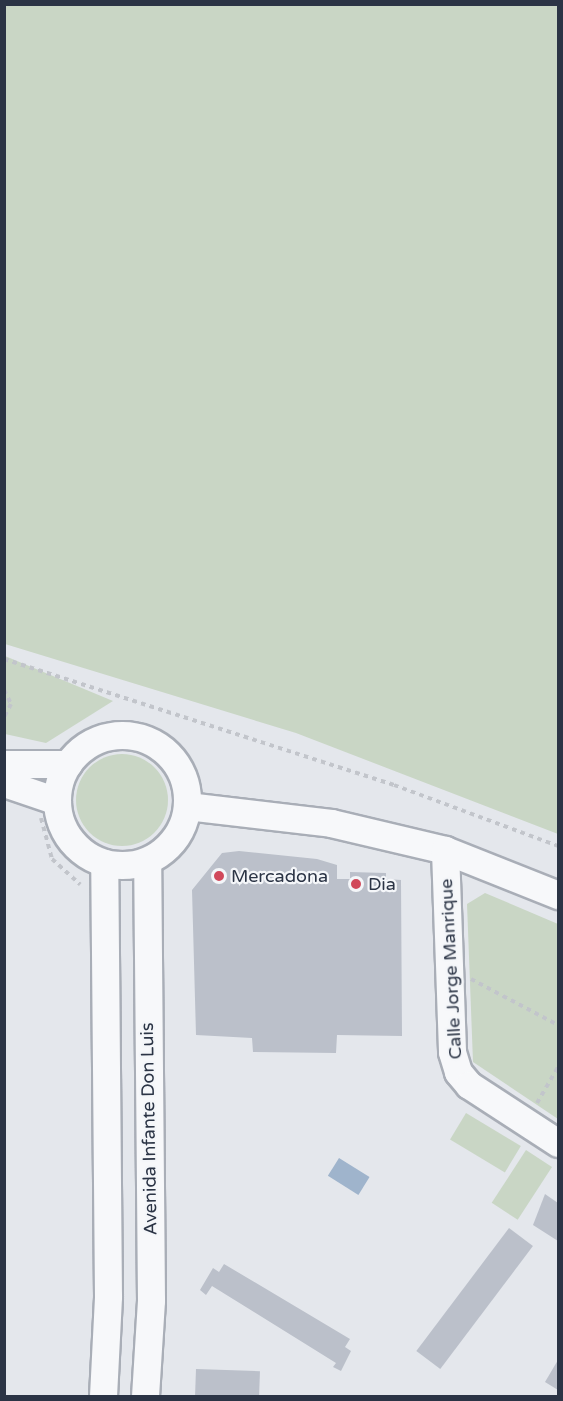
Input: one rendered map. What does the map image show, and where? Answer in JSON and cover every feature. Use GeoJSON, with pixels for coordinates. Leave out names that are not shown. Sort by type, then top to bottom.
{"type":"FeatureCollection","features":[{"type":"Feature","properties":{"kind":"street"},"geometry":{"type":"LineString","coordinates":[[135,736],[153,742],[180,769],[188,806],[175,839],[147,861],[126,866],[104,863],[76,846],[59,818],[57,801],[68,764],[97,740],[135,736]]}},
{"type":"Feature","properties":{"kind":"street"},"geometry":{"type":"LineString","coordinates":[[4,764],[68,764]]}},
{"type":"Feature","properties":{"kind":"street"},"geometry":{"type":"LineString","coordinates":[[4,783],[57,801]]}},
{"type":"Feature","properties":{"kind":"street"},"geometry":{"type":"LineString","coordinates":[[188,806],[331,823],[445,850],[558,895]]}},
{"type":"Feature","properties":{"kind":"street","name":"Calle Jorge Manrique"},"geometry":{"type":"LineString","coordinates":[[445,850],[452,1052],[458,1072],[469,1085],[558,1143]]}},
{"type":"Feature","properties":{"kind":"street","name":"Avenida Infante Don Luis"},"geometry":{"type":"LineString","coordinates":[[145,1396],[151,1300],[147,861]]}},
{"type":"Feature","properties":{"kind":"street"},"geometry":{"type":"LineString","coordinates":[[103,1396],[108,1296],[104,863]]}},
{"type":"Feature","properties":{"kind":"path"},"geometry":{"type":"LineString","coordinates":[[4,659],[394,785],[558,846]]}},
{"type":"Feature","properties":{"kind":"path"},"geometry":{"type":"LineString","coordinates":[[4,690],[11,704],[4,717]]}},
{"type":"Feature","properties":{"kind":"path"},"geometry":{"type":"LineString","coordinates":[[449,968],[558,1024]]}},
{"type":"Feature","properties":{"kind":"path"},"geometry":{"type":"LineString","coordinates":[[525,1121],[558,1067]]}},
{"type":"Feature","properties":{"kind":"green space"},"geometry":{"type":"Polygon","coordinates":[[[5,4],[558,5],[558,834],[296,733],[5,644],[5,4]]]}},
{"type":"Feature","properties":{"kind":"green space"},"geometry":{"type":"Polygon","coordinates":[[[5,656],[113,701],[46,743],[5,734],[5,656]]]}},
{"type":"Feature","properties":{"kind":"green space"},"geometry":{"type":"Polygon","coordinates":[[[122,754],[140,758],[154,768],[164,782],[168,800],[164,818],[154,832],[140,842],[122,846],[104,842],[90,832],[80,818],[76,800],[80,782],[90,768],[104,758],[122,754]]]}},
{"type":"Feature","properties":{"kind":"green space"},"geometry":{"type":"Polygon","coordinates":[[[485,893],[558,924],[558,1119],[473,1062],[467,904],[485,893]]]}},
{"type":"Feature","properties":{"kind":"green space"},"geometry":{"type":"Polygon","coordinates":[[[466,1113],[521,1146],[505,1173],[450,1140],[466,1113]]]}},
{"type":"Feature","properties":{"kind":"green space"},"geometry":{"type":"Polygon","coordinates":[[[526,1150],[552,1167],[518,1220],[492,1203],[526,1150]]]}},
{"type":"Feature","properties":{"kind":"water"},"geometry":{"type":"Polygon","coordinates":[[[339,1158],[370,1177],[358,1195],[328,1176],[339,1158]]]}},
{"type":"Feature","properties":{"kind":"building"},"geometry":{"type":"Polygon","coordinates":[[[239,851],[317,859],[337,865],[337,879],[350,879],[350,872],[386,873],[386,879],[401,880],[402,1036],[337,1035],[336,1053],[253,1052],[252,1038],[196,1035],[192,890],[222,853],[239,851]]]}},
{"type":"Feature","properties":{"kind":"building"},"geometry":{"type":"Polygon","coordinates":[[[545,1194],[558,1203],[558,1241],[533,1225],[545,1194]]]}},
{"type":"Feature","properties":{"kind":"building"},"geometry":{"type":"Polygon","coordinates":[[[509,1228],[533,1246],[440,1369],[416,1351],[509,1228]]]}},
{"type":"Feature","properties":{"kind":"building"},"geometry":{"type":"Polygon","coordinates":[[[224,1264],[350,1339],[345,1347],[351,1351],[341,1371],[333,1367],[336,1363],[212,1286],[206,1295],[200,1290],[213,1268],[219,1272],[224,1264]]]}},
{"type":"Feature","properties":{"kind":"building"},"geometry":{"type":"Polygon","coordinates":[[[558,1360],[558,1390],[545,1382],[558,1360]]]}},
{"type":"Feature","properties":{"kind":"building"},"geometry":{"type":"Polygon","coordinates":[[[196,1369],[260,1371],[259,1396],[195,1396],[196,1369]]]}},
{"type":"Feature","properties":{"kind":"place","name":"Mercadona"},"geometry":{"type":"Point","coordinates":[219,876]}},
{"type":"Feature","properties":{"kind":"place","name":"Dia"},"geometry":{"type":"Point","coordinates":[356,884]}}]}
